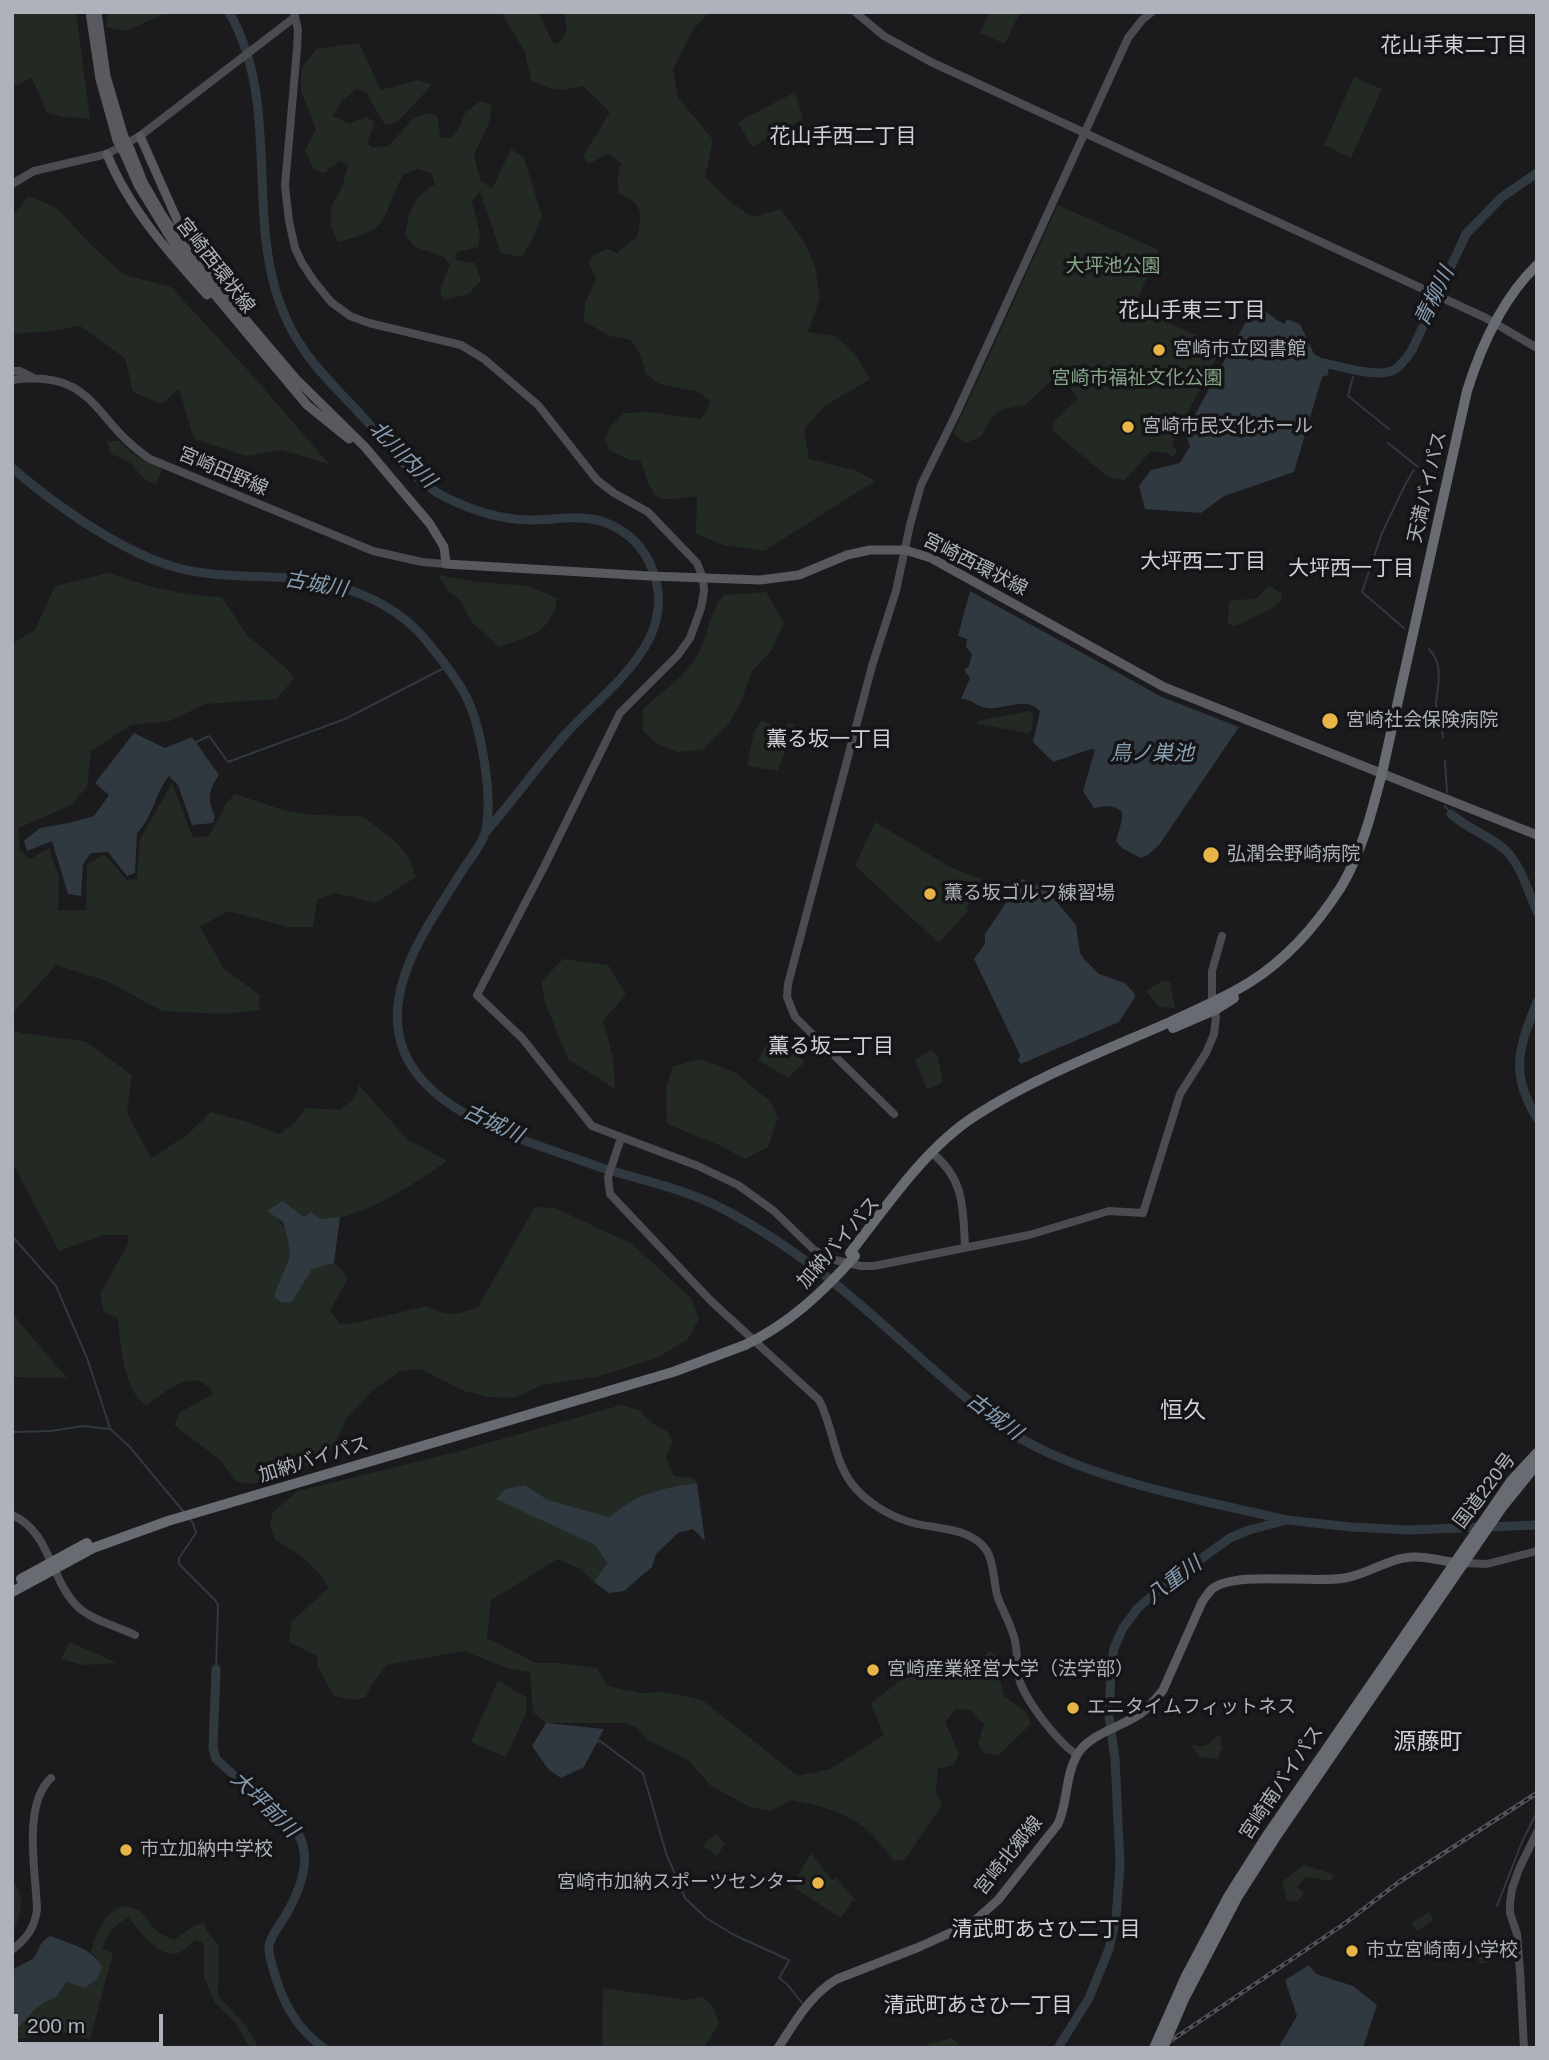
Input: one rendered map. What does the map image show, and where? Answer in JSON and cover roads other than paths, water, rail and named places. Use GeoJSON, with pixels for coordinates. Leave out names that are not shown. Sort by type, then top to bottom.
{"type":"FeatureCollection","features":[{"type":"Feature","properties":{"kind":"highway","name":"天満バイパス"},"geometry":{"type":"LineString","coordinates":[[1385,774],[1474,389],[1498,324],[1537,265]]}},
{"type":"Feature","properties":{"kind":"highway","name":"天満バイパス"},"geometry":{"type":"LineString","coordinates":[[1498,324],[1537,274]]}},
{"type":"Feature","properties":{"kind":"highway","name":"加納バイパス"},"geometry":{"type":"LineString","coordinates":[[12,1583],[93,1548],[168,1521],[673,1372],[778,1326],[808,1305],[935,1155],[972,1118],[1017,1092],[1214,1006],[1254,986],[1284,964],[1317,931],[1346,890],[1363,858],[1377,820],[1385,774]]}},
{"type":"Feature","properties":{"kind":"highway","name":"国道220号"},"geometry":{"type":"LineString","coordinates":[[1499,1506],[1511,1481],[1537,1453]]}},
{"type":"Feature","properties":{"kind":"highway","name":"国道220号"},"geometry":{"type":"LineString","coordinates":[[1463,1558],[1499,1506],[1537,1464]]}},
{"type":"Feature","properties":{"kind":"highway","name":"宮崎南バイパス"},"geometry":{"type":"LineString","coordinates":[[1163,2048],[1184,1998],[1238,1896],[1463,1558]]}},
{"type":"Feature","properties":{"kind":"highway","name":"宮崎南バイパス"},"geometry":{"type":"LineString","coordinates":[[1154,2048],[1202,1943],[1228,1897],[1268,1835],[1463,1558]]}},
{"type":"Feature","properties":{"kind":"highway","name":"加納バイパス"},"geometry":{"type":"LineString","coordinates":[[12,1592],[53,1565]]}},
{"type":"Feature","properties":{"kind":"main road","name":"宮崎西環状線"},"geometry":{"type":"LineString","coordinates":[[90,12],[100,79],[121,139],[162,215],[213,282],[296,379],[373,457],[430,524],[444,547],[446,564],[760,580],[799,575],[847,555],[870,550],[905,550],[931,558],[1164,687],[1537,835]]}},
{"type":"Feature","properties":{"kind":"main road","name":"宮崎西環状線"},"geometry":{"type":"LineString","coordinates":[[97,12],[106,76],[121,139]]}},
{"type":"Feature","properties":{"kind":"main road"},"geometry":{"type":"LineString","coordinates":[[140,136],[179,224],[212,273],[213,282]]}},
{"type":"Feature","properties":{"kind":"main road","name":"宮崎西環状線"},"geometry":{"type":"LineString","coordinates":[[127,151],[138,185],[179,252],[307,405],[373,457]]}},
{"type":"Feature","properties":{"kind":"main road"},"geometry":{"type":"LineString","coordinates":[[107,154],[114,172],[169,254],[208,296],[223,306]]}},
{"type":"Feature","properties":{"kind":"main road"},"geometry":{"type":"LineString","coordinates":[[1077,1755],[1095,1739],[1140,1714],[1163,1690],[1202,1602],[1211,1590],[1224,1583],[1239,1580],[1327,1581],[1348,1578],[1402,1558],[1463,1558]]}},
{"type":"Feature","properties":{"kind":"main road","name":"宮崎北郷線"},"geometry":{"type":"LineString","coordinates":[[778,2048],[814,1995],[825,1986],[958,1930],[985,1914],[1058,1824],[1064,1811],[1077,1755]]}},
{"type":"Feature","properties":{"kind":"street"},"geometry":{"type":"LineString","coordinates":[[855,12],[884,36],[924,59],[1441,297],[1498,324],[1537,348]]}},
{"type":"Feature","properties":{"kind":"street"},"geometry":{"type":"LineString","coordinates":[[894,1114],[802,1024],[790,1008],[788,984],[872,666],[896,591],[915,504],[927,472],[1128,38],[1152,12]]}},
{"type":"Feature","properties":{"kind":"street"},"geometry":{"type":"LineString","coordinates":[[12,184],[34,171],[107,154],[140,136],[295,15],[298,30],[297,49],[285,186],[295,248],[314,281],[331,302],[350,316],[454,343],[484,359],[538,405],[597,480],[648,512],[697,563],[703,578],[704,591],[690,638],[678,655],[620,713],[477,995],[522,1038],[592,1126],[698,1166],[738,1185],[774,1211],[814,1250],[835,1261],[861,1266],[874,1266],[1029,1235],[1109,1211],[1143,1213],[1180,1094],[1211,1044],[1214,1034],[1212,971],[1222,936]]}},
{"type":"Feature","properties":{"kind":"street"},"geometry":{"type":"LineString","coordinates":[[12,371],[20,371],[32,377]]}},
{"type":"Feature","properties":{"kind":"street","name":"宮崎田野線"},"geometry":{"type":"LineString","coordinates":[[12,380],[32,377],[69,383],[80,390],[129,442],[150,458],[373,551],[411,560],[446,564]]}},
{"type":"Feature","properties":{"kind":"street"},"geometry":{"type":"LineString","coordinates":[[621,1138],[608,1177],[610,1194],[741,1330],[809,1388],[827,1415],[842,1465],[852,1484],[881,1509],[895,1516],[909,1522],[972,1537],[986,1550],[991,1559],[998,1599],[1015,1639],[1018,1675],[1022,1686],[1055,1736],[1077,1755]]}},
{"type":"Feature","properties":{"kind":"street"},"geometry":{"type":"LineString","coordinates":[[935,1155],[948,1167],[960,1191],[965,1247]]}},
{"type":"Feature","properties":{"kind":"street"},"geometry":{"type":"LineString","coordinates":[[12,1515],[21,1518],[33,1529],[69,1595],[85,1613],[135,1635]]}},
{"type":"Feature","properties":{"kind":"street"},"geometry":{"type":"LineString","coordinates":[[1463,1558],[1487,1564],[1537,1551]]}},
{"type":"Feature","properties":{"kind":"street"},"geometry":{"type":"LineString","coordinates":[[12,1950],[28,1935],[36,1920],[33,1819],[36,1800],[51,1778]]}},
{"type":"Feature","properties":{"kind":"street"},"geometry":{"type":"LineString","coordinates":[[1524,2048],[1517,1934],[1510,1913],[1510,1903],[1519,1869],[1537,1832]]}},
{"type":"Feature","properties":{"kind":"water"},"geometry":{"type":"Polygon","coordinates":[[[1258,308],[1285,324],[1287,319],[1300,324],[1314,354],[1329,362],[1328,375],[1322,377],[1294,472],[1224,496],[1201,513],[1145,509],[1139,486],[1151,470],[1180,463],[1190,446],[1185,433],[1245,323],[1258,308]]]}},
{"type":"Feature","properties":{"kind":"water","name":"鳥ノ巣池"},"geometry":{"type":"Polygon","coordinates":[[[970,591],[1162,697],[1239,727],[1159,845],[1149,854],[1141,858],[1122,848],[1116,841],[1122,812],[1105,806],[1094,808],[1083,791],[1095,750],[1053,762],[1033,742],[1040,712],[1035,707],[1022,704],[987,708],[961,699],[970,678],[964,670],[969,666],[972,654],[966,647],[967,639],[958,636],[970,591]]]}},
{"type":"Feature","properties":{"kind":"water"},"geometry":{"type":"Polygon","coordinates":[[[134,733],[165,748],[192,737],[219,775],[210,795],[215,816],[213,823],[192,825],[178,785],[169,776],[147,820],[137,833],[135,873],[127,876],[108,852],[91,853],[83,864],[81,896],[68,894],[52,841],[27,851],[24,841],[40,828],[94,816],[109,795],[95,783],[134,733]]]}},
{"type":"Feature","properties":{"kind":"water"},"geometry":{"type":"Polygon","coordinates":[[[1022,879],[1045,888],[1076,925],[1080,953],[1085,960],[1099,974],[1125,983],[1135,997],[1119,1022],[1021,1064],[1018,1060],[1020,1055],[974,959],[985,944],[985,934],[1022,879]]]}},
{"type":"Feature","properties":{"kind":"water"},"geometry":{"type":"Polygon","coordinates":[[[283,1201],[304,1217],[311,1212],[321,1219],[340,1217],[334,1263],[312,1269],[292,1302],[281,1302],[274,1297],[288,1261],[289,1247],[283,1222],[267,1211],[283,1201]]]}},
{"type":"Feature","properties":{"kind":"water"},"geometry":{"type":"Polygon","coordinates":[[[697,1483],[705,1541],[693,1529],[678,1533],[656,1554],[652,1567],[624,1591],[609,1593],[594,1582],[607,1563],[595,1545],[496,1499],[506,1489],[525,1485],[548,1500],[610,1517],[630,1502],[650,1493],[697,1483]]]}},
{"type":"Feature","properties":{"kind":"water"},"geometry":{"type":"Polygon","coordinates":[[[546,1723],[604,1729],[584,1767],[561,1778],[549,1770],[532,1746],[546,1723]]]}},
{"type":"Feature","properties":{"kind":"water"},"geometry":{"type":"Polygon","coordinates":[[[50,1936],[87,1951],[102,1968],[96,1980],[84,1988],[67,1982],[56,1997],[38,2007],[17,2029],[12,2029],[12,1970],[34,1958],[42,1942],[50,1936]]]}},
{"type":"Feature","properties":{"kind":"water"},"geometry":{"type":"Polygon","coordinates":[[[1309,1965],[1316,1974],[1353,1986],[1377,2005],[1363,2048],[1278,2048],[1297,2016],[1285,1980],[1309,1965]]]}},
{"type":"Feature","properties":{"kind":"waterway","name":"北川内川"},"geometry":{"type":"LineString","coordinates":[[229,12],[247,52],[256,94],[264,224],[270,267],[282,308],[308,356],[400,460],[433,490],[465,506],[498,516],[520,520],[587,518],[604,522],[634,540],[653,571],[659,597],[656,621],[647,643],[617,683],[563,737],[485,833]]}},
{"type":"Feature","properties":{"kind":"waterway","name":"青柳川"},"geometry":{"type":"LineString","coordinates":[[1318,362],[1377,373],[1394,370],[1399,366],[1412,350],[1466,234],[1502,197],[1537,173]]}},
{"type":"Feature","properties":{"kind":"waterway"},"geometry":{"type":"LineString","coordinates":[[1353,377],[1348,396],[1389,429]]}},
{"type":"Feature","properties":{"kind":"waterway"},"geometry":{"type":"LineString","coordinates":[[1388,443],[1418,467]]}},
{"type":"Feature","properties":{"kind":"waterway","name":"古城川"},"geometry":{"type":"LineString","coordinates":[[12,468],[86,524],[128,548],[168,565],[207,573],[317,582],[339,587],[379,603],[414,628],[456,679],[469,704],[480,740],[487,781],[487,818],[480,844],[413,954],[399,998],[397,1021],[401,1043],[413,1068],[431,1089],[454,1107],[509,1135],[605,1169],[689,1194],[744,1220],[828,1278],[977,1407],[1027,1442],[1056,1456],[1120,1479],[1188,1498],[1287,1520]]}},
{"type":"Feature","properties":{"kind":"waterway"},"geometry":{"type":"LineString","coordinates":[[1404,628],[1362,592],[1382,533],[1414,470]]}},
{"type":"Feature","properties":{"kind":"waterway"},"geometry":{"type":"LineString","coordinates":[[1429,649],[1438,668],[1436,703],[1443,737]]}},
{"type":"Feature","properties":{"kind":"waterway"},"geometry":{"type":"LineString","coordinates":[[194,743],[209,736],[228,762],[345,719],[446,667]]}},
{"type":"Feature","properties":{"kind":"waterway"},"geometry":{"type":"LineString","coordinates":[[1445,761],[1447,792]]}},
{"type":"Feature","properties":{"kind":"waterway"},"geometry":{"type":"LineString","coordinates":[[1445,806],[1451,814]]}},
{"type":"Feature","properties":{"kind":"waterway"},"geometry":{"type":"LineString","coordinates":[[1451,814],[1497,843],[1509,854],[1523,877],[1537,912]]}},
{"type":"Feature","properties":{"kind":"waterway"},"geometry":{"type":"LineString","coordinates":[[1537,1002],[1525,1033],[1520,1060],[1523,1087],[1537,1118]]}},
{"type":"Feature","properties":{"kind":"waterway"},"geometry":{"type":"LineString","coordinates":[[12,1236],[56,1286],[87,1358],[110,1428]]}},
{"type":"Feature","properties":{"kind":"waterway"},"geometry":{"type":"LineString","coordinates":[[12,1432],[51,1431],[83,1426],[110,1429],[129,1446],[183,1511]]}},
{"type":"Feature","properties":{"kind":"waterway"},"geometry":{"type":"LineString","coordinates":[[189,1518],[196,1533],[179,1558],[179,1564],[218,1605],[216,1669]]}},
{"type":"Feature","properties":{"kind":"waterway","name":"八重川"},"geometry":{"type":"LineString","coordinates":[[1058,2048],[1089,1998],[1109,1949],[1116,1918],[1120,1864],[1115,1758],[1109,1716],[1111,1671],[1114,1648],[1123,1628],[1137,1609],[1163,1586],[1230,1538],[1287,1520],[1409,1530],[1537,1525]]}},
{"type":"Feature","properties":{"kind":"waterway","name":"大坪前川"},"geometry":{"type":"LineString","coordinates":[[216,1669],[213,1748],[216,1759],[297,1832],[302,1842],[304,1864],[299,1887],[271,1939],[269,1951],[280,1991],[291,2012],[305,2032],[324,2048]]}},
{"type":"Feature","properties":{"kind":"waterway"},"geometry":{"type":"LineString","coordinates":[[596,1742],[600,1741],[643,1773],[666,1853],[685,1898],[706,1918],[734,1935],[787,1959],[789,1961],[779,1978],[802,2003]]}},
{"type":"Feature","properties":{"kind":"waterway"},"geometry":{"type":"LineString","coordinates":[[1497,1906],[1537,1812]]}},
{"type":"Feature","properties":{"kind":"railway"},"geometry":{"type":"LineString","coordinates":[[1160,2048],[1344,1924],[1399,1882],[1537,1793]]}},
{"type":"Feature","properties":{"kind":"place","name":"宮崎市立図書館"},"geometry":{"type":"Point","coordinates":[1159,350]}},
{"type":"Feature","properties":{"kind":"place","name":"宮崎市民文化ホール"},"geometry":{"type":"Point","coordinates":[1128,427]}},
{"type":"Feature","properties":{"kind":"place","name":"宮崎社会保険病院"},"geometry":{"type":"Point","coordinates":[1330,721]}},
{"type":"Feature","properties":{"kind":"place","name":"弘潤会野崎病院"},"geometry":{"type":"Point","coordinates":[1211,855]}},
{"type":"Feature","properties":{"kind":"place","name":"薫る坂ゴルフ練習場"},"geometry":{"type":"Point","coordinates":[930,894]}},
{"type":"Feature","properties":{"kind":"place","name":"宮崎産業経営大学（法学部）"},"geometry":{"type":"Point","coordinates":[873,1670]}},
{"type":"Feature","properties":{"kind":"place","name":"エニタイムフィットネス"},"geometry":{"type":"Point","coordinates":[1073,1708]}},
{"type":"Feature","properties":{"kind":"place","name":"市立加納中学校"},"geometry":{"type":"Point","coordinates":[126,1850]}},
{"type":"Feature","properties":{"kind":"place","name":"宮崎市加納スポーツセンター"},"geometry":{"type":"Point","coordinates":[818,1883]}},
{"type":"Feature","properties":{"kind":"place","name":"市立宮崎南小学校"},"geometry":{"type":"Point","coordinates":[1352,1951]}},
{"type":"Feature","properties":{"kind":"district","name":"花山手東二丁目"},"geometry":{"type":"Point","coordinates":[1454,46]}},
{"type":"Feature","properties":{"kind":"district","name":"花山手西二丁目"},"geometry":{"type":"Point","coordinates":[843,137]}},
{"type":"Feature","properties":{"kind":"district","name":"花山手東三丁目"},"geometry":{"type":"Point","coordinates":[1192,311]}},
{"type":"Feature","properties":{"kind":"district","name":"大坪西二丁目"},"geometry":{"type":"Point","coordinates":[1203,562]}},
{"type":"Feature","properties":{"kind":"district","name":"大坪西一丁目"},"geometry":{"type":"Point","coordinates":[1351,569]}},
{"type":"Feature","properties":{"kind":"district","name":"薫る坂一丁目"},"geometry":{"type":"Point","coordinates":[829,740]}},
{"type":"Feature","properties":{"kind":"district","name":"薫る坂二丁目"},"geometry":{"type":"Point","coordinates":[831,1047]}},
{"type":"Feature","properties":{"kind":"district","name":"恒久"},"geometry":{"type":"Point","coordinates":[1183,1412]}},
{"type":"Feature","properties":{"kind":"district","name":"源藤町"},"geometry":{"type":"Point","coordinates":[1428,1743]}},
{"type":"Feature","properties":{"kind":"district","name":"清武町あさひ二丁目"},"geometry":{"type":"Point","coordinates":[1046,1930]}},
{"type":"Feature","properties":{"kind":"district","name":"清武町あさひ一丁目"},"geometry":{"type":"Point","coordinates":[978,2006]}},
{"type":"Feature","properties":{"kind":"park label","name":"大坪池公園"},"geometry":{"type":"Point","coordinates":[1113,267]}},
{"type":"Feature","properties":{"kind":"park label","name":"宮崎市福祉文化公園"},"geometry":{"type":"Point","coordinates":[1137,379]}}]}
